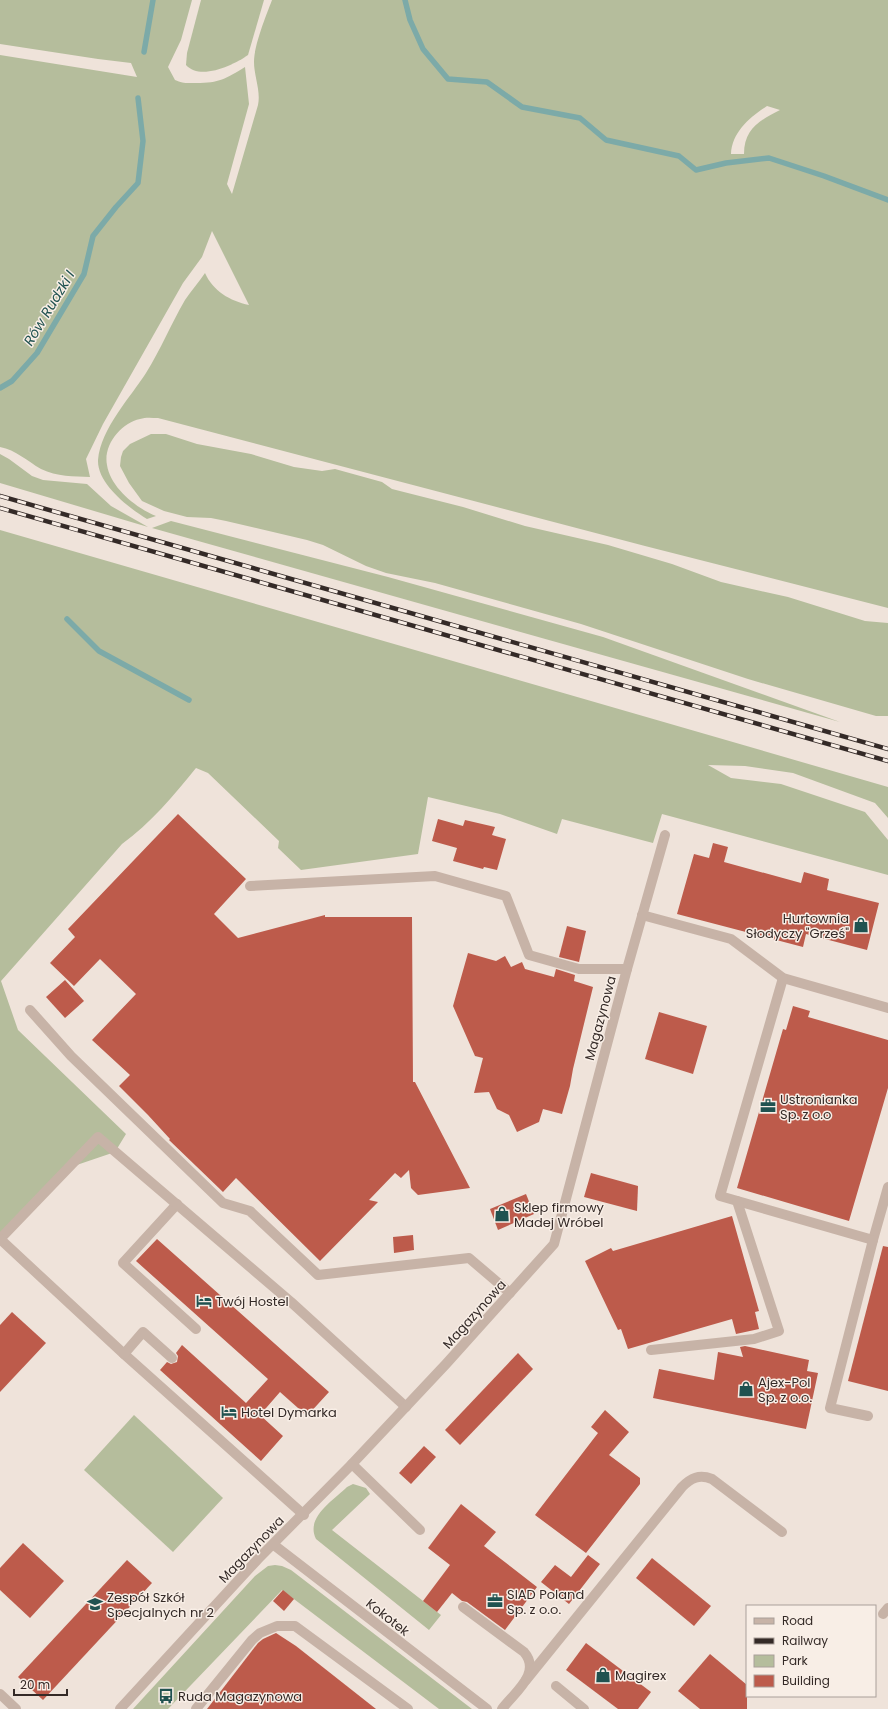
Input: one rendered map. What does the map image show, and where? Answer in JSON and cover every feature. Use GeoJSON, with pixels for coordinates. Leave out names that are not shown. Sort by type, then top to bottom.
{"type":"FeatureCollection","features":[{"type":"Feature","properties":{"kind":"street","name":"Magazynowa"},"geometry":{"type":"LineString","coordinates":[[120,1709],[258,1560],[406,1407],[554,1244],[626,969],[665,835]]}},
{"type":"Feature","properties":{"kind":"street"},"geometry":{"type":"LineString","coordinates":[[250,886],[435,876],[506,896],[528,955],[579,969],[626,969]]}},
{"type":"Feature","properties":{"kind":"street"},"geometry":{"type":"LineString","coordinates":[[642,915],[731,939],[783,978],[888,1008]]}},
{"type":"Feature","properties":{"kind":"street"},"geometry":{"type":"LineString","coordinates":[[783,978],[720,1196],[873,1240]]}},
{"type":"Feature","properties":{"kind":"street"},"geometry":{"type":"LineString","coordinates":[[30,1010],[71,1056],[223,1203],[250,1211],[318,1276],[469,1258],[510,1293]]}},
{"type":"Feature","properties":{"kind":"street"},"geometry":{"type":"LineString","coordinates":[[304,1514],[124,1354],[0,1239],[98,1137],[290,1302],[406,1407]]}},
{"type":"Feature","properties":{"kind":"street"},"geometry":{"type":"LineString","coordinates":[[868,1416],[830,1408],[888,1187]]}},
{"type":"Feature","properties":{"kind":"street"},"geometry":{"type":"LineString","coordinates":[[651,1350],[754,1339],[779,1331],[737,1201]]}},
{"type":"Feature","properties":{"kind":"street"},"geometry":{"type":"LineString","coordinates":[[177,1204],[123,1263],[196,1329]]}},
{"type":"Feature","properties":{"kind":"street"},"geometry":{"type":"LineString","coordinates":[[124,1354],[143,1332],[172,1358]]}},
{"type":"Feature","properties":{"kind":"street"},"geometry":{"type":"LineString","coordinates":[[352,1464],[420,1530]]}},
{"type":"Feature","properties":{"kind":"street"},"geometry":{"type":"LineString","coordinates":[[502,1709],[688,1481],[705,1476],[712,1479],[782,1532]]}},
{"type":"Feature","properties":{"kind":"street","name":"Kokotek"},"geometry":{"type":"LineString","coordinates":[[274,1545],[487,1709]]}},
{"type":"Feature","properties":{"kind":"street"},"geometry":{"type":"LineString","coordinates":[[463,1607],[524,1652],[530,1663],[530,1674],[526,1680]]}},
{"type":"Feature","properties":{"kind":"street"},"geometry":{"type":"LineString","coordinates":[[196,1709],[252,1640],[268,1628],[286,1625],[295,1626],[408,1709]]}},
{"type":"Feature","properties":{"kind":"street"},"geometry":{"type":"LineString","coordinates":[[556,1686],[584,1709]]}},
{"type":"Feature","properties":{"kind":"street"},"geometry":{"type":"LineString","coordinates":[[0,1694],[16,1709]]}},
{"type":"Feature","properties":{"kind":"green space"},"geometry":{"type":"Polygon","coordinates":[[[0,0],[192,0],[181,40],[168,67],[175,80],[186,83],[217,81],[245,67],[249,104],[227,184],[232,194],[258,105],[259,94],[254,67],[256,47],[272,0],[888,0],[888,608],[645,546],[158,418],[142,418],[126,425],[115,436],[106,457],[109,473],[119,489],[140,508],[156,516],[147,519],[123,502],[108,486],[99,469],[98,460],[100,448],[110,425],[146,373],[185,300],[205,273],[217,290],[235,301],[249,305],[212,231],[202,257],[183,283],[103,424],[86,459],[90,477],[66,476],[47,472],[16,453],[0,447],[0,55],[137,77],[131,63],[0,44],[0,0]],[[767,106],[748,120],[738,132],[732,146],[731,154],[744,154],[747,138],[754,126],[780,110],[767,106]]]}},
{"type":"Feature","properties":{"kind":"green space"},"geometry":{"type":"Polygon","coordinates":[[[201,0],[264,0],[248,55],[226,67],[208,72],[192,70],[186,65],[187,53],[201,0]]]}},
{"type":"Feature","properties":{"kind":"green space"},"geometry":{"type":"Polygon","coordinates":[[[151,434],[166,434],[197,444],[251,454],[294,467],[322,471],[335,469],[382,482],[392,489],[463,507],[525,526],[608,545],[672,564],[721,582],[788,597],[865,621],[888,623],[888,716],[876,716],[748,679],[581,624],[435,583],[386,573],[366,566],[323,545],[307,540],[226,521],[211,518],[187,517],[164,511],[142,501],[129,483],[120,466],[123,451],[130,444],[151,434]]]}},
{"type":"Feature","properties":{"kind":"green space"},"geometry":{"type":"Polygon","coordinates":[[[0,454],[32,476],[43,480],[87,484],[111,506],[148,527],[0,483],[0,454]]]}},
{"type":"Feature","properties":{"kind":"green space"},"geometry":{"type":"Polygon","coordinates":[[[171,521],[388,577],[603,637],[840,722],[152,528],[171,521]]]}},
{"type":"Feature","properties":{"kind":"green space"},"geometry":{"type":"Polygon","coordinates":[[[0,530],[888,787],[888,818],[875,803],[793,773],[745,766],[708,765],[731,778],[781,784],[865,812],[888,840],[888,875],[662,814],[653,843],[562,819],[557,834],[500,814],[428,797],[418,854],[301,870],[278,848],[279,841],[208,773],[196,768],[152,818],[122,844],[1,981],[18,1030],[126,1134],[115,1152],[62,1170],[0,1235],[0,530]]]}},
{"type":"Feature","properties":{"kind":"green space"},"geometry":{"type":"Polygon","coordinates":[[[134,1415],[223,1498],[173,1552],[84,1470],[134,1415]]]}},
{"type":"Feature","properties":{"kind":"green space"},"geometry":{"type":"Polygon","coordinates":[[[353,1484],[366,1488],[370,1494],[332,1530],[441,1615],[429,1630],[316,1539],[314,1523],[322,1510],[347,1487],[353,1484]]]}},
{"type":"Feature","properties":{"kind":"green space"},"geometry":{"type":"Polygon","coordinates":[[[275,1565],[291,1570],[472,1709],[439,1709],[282,1590],[168,1709],[133,1709],[255,1576],[268,1566],[275,1565]]]}},
{"type":"Feature","properties":{"kind":"building"},"geometry":{"type":"Polygon","coordinates":[[[178,814],[246,879],[214,914],[238,938],[325,915],[325,917],[412,917],[413,1082],[415,1082],[470,1188],[418,1195],[411,1188],[409,1170],[401,1178],[395,1173],[369,1200],[378,1202],[320,1261],[236,1178],[223,1192],[169,1140],[170,1139],[148,1115],[119,1086],[130,1075],[92,1040],[136,994],[100,959],[74,986],[50,963],[75,937],[68,929],[178,814]]]}},
{"type":"Feature","properties":{"kind":"building"},"geometry":{"type":"Polygon","coordinates":[[[438,819],[463,826],[465,820],[495,827],[492,835],[506,839],[497,870],[484,867],[483,869],[453,861],[457,848],[432,841],[438,819]]]}},
{"type":"Feature","properties":{"kind":"building"},"geometry":{"type":"Polygon","coordinates":[[[713,843],[728,847],[724,862],[801,883],[804,872],[829,879],[827,890],[879,903],[867,950],[806,934],[803,947],[677,914],[694,854],[709,858],[713,843]]]}},
{"type":"Feature","properties":{"kind":"building"},"geometry":{"type":"Polygon","coordinates":[[[567,926],[586,931],[579,962],[559,957],[567,926]]]}},
{"type":"Feature","properties":{"kind":"building"},"geometry":{"type":"Polygon","coordinates":[[[468,953],[496,961],[505,956],[511,967],[522,962],[525,969],[554,977],[556,969],[575,975],[574,981],[593,987],[562,1114],[543,1109],[539,1122],[517,1132],[509,1115],[497,1109],[489,1092],[474,1093],[483,1058],[475,1056],[453,1006],[468,953]]]}},
{"type":"Feature","properties":{"kind":"building"},"geometry":{"type":"Polygon","coordinates":[[[65,980],[84,1001],[65,1018],[46,997],[65,980]]]}},
{"type":"Feature","properties":{"kind":"building"},"geometry":{"type":"Polygon","coordinates":[[[793,1006],[810,1011],[808,1017],[888,1040],[888,1088],[849,1221],[737,1188],[783,1029],[786,1030],[793,1006]]]}},
{"type":"Feature","properties":{"kind":"building"},"geometry":{"type":"Polygon","coordinates":[[[659,1012],[707,1026],[693,1074],[645,1059],[659,1012]]]}},
{"type":"Feature","properties":{"kind":"building"},"geometry":{"type":"Polygon","coordinates":[[[591,1173],[638,1186],[637,1211],[584,1197],[591,1173]]]}},
{"type":"Feature","properties":{"kind":"building"},"geometry":{"type":"Polygon","coordinates":[[[526,1194],[534,1214],[498,1230],[490,1209],[526,1194]]]}},
{"type":"Feature","properties":{"kind":"building"},"geometry":{"type":"Polygon","coordinates":[[[732,1216],[759,1311],[755,1312],[759,1329],[736,1334],[732,1319],[628,1349],[621,1329],[618,1330],[585,1261],[611,1248],[613,1251],[732,1216]]]}},
{"type":"Feature","properties":{"kind":"building"},"geometry":{"type":"Polygon","coordinates":[[[413,1235],[414,1250],[394,1253],[393,1237],[413,1235]]]}},
{"type":"Feature","properties":{"kind":"building"},"geometry":{"type":"Polygon","coordinates":[[[157,1239],[329,1392],[307,1416],[280,1392],[260,1415],[283,1436],[261,1461],[160,1370],[167,1362],[171,1364],[177,1362],[178,1356],[176,1353],[182,1345],[246,1403],[268,1379],[136,1261],[157,1239]]]}},
{"type":"Feature","properties":{"kind":"building"},"geometry":{"type":"Polygon","coordinates":[[[883,1246],[888,1247],[888,1391],[848,1381],[883,1246]]]}},
{"type":"Feature","properties":{"kind":"building"},"geometry":{"type":"Polygon","coordinates":[[[12,1312],[46,1343],[0,1392],[0,1325],[12,1312]]]}},
{"type":"Feature","properties":{"kind":"building"},"geometry":{"type":"Polygon","coordinates":[[[745,1346],[809,1360],[807,1371],[818,1373],[806,1429],[653,1398],[659,1369],[714,1380],[718,1352],[743,1357],[740,1347],[745,1346]]]}},
{"type":"Feature","properties":{"kind":"building"},"geometry":{"type":"Polygon","coordinates":[[[518,1353],[533,1369],[460,1445],[445,1430],[518,1353]]]}},
{"type":"Feature","properties":{"kind":"building"},"geometry":{"type":"Polygon","coordinates":[[[605,1410],[629,1432],[609,1455],[640,1478],[640,1484],[586,1553],[535,1515],[598,1433],[591,1427],[605,1410]]]}},
{"type":"Feature","properties":{"kind":"building"},"geometry":{"type":"Polygon","coordinates":[[[424,1446],[436,1457],[411,1484],[399,1473],[424,1446]]]}},
{"type":"Feature","properties":{"kind":"building"},"geometry":{"type":"Polygon","coordinates":[[[461,1504],[496,1532],[484,1546],[537,1587],[505,1630],[467,1602],[462,1601],[452,1593],[437,1612],[423,1601],[450,1565],[428,1548],[461,1504]]]}},
{"type":"Feature","properties":{"kind":"building"},"geometry":{"type":"Polygon","coordinates":[[[23,1543],[64,1581],[30,1618],[0,1590],[0,1568],[23,1543]]]}},
{"type":"Feature","properties":{"kind":"building"},"geometry":{"type":"Polygon","coordinates":[[[588,1555],[600,1564],[569,1604],[541,1582],[555,1565],[571,1577],[588,1555]]]}},
{"type":"Feature","properties":{"kind":"building"},"geometry":{"type":"Polygon","coordinates":[[[652,1558],[711,1606],[694,1626],[636,1578],[652,1558]]]}},
{"type":"Feature","properties":{"kind":"building"},"geometry":{"type":"Polygon","coordinates":[[[127,1560],[152,1583],[43,1700],[18,1677],[127,1560]]]}},
{"type":"Feature","properties":{"kind":"building"},"geometry":{"type":"Polygon","coordinates":[[[283,1590],[294,1599],[284,1611],[273,1601],[283,1590]]]}},
{"type":"Feature","properties":{"kind":"building"},"geometry":{"type":"Polygon","coordinates":[[[276,1633],[296,1646],[376,1709],[207,1709],[258,1643],[276,1633]]]}},
{"type":"Feature","properties":{"kind":"building"},"geometry":{"type":"Polygon","coordinates":[[[586,1643],[651,1692],[638,1709],[618,1709],[566,1670],[586,1643]]]}},
{"type":"Feature","properties":{"kind":"building"},"geometry":{"type":"Polygon","coordinates":[[[710,1654],[746,1684],[747,1709],[700,1709],[678,1691],[710,1654]]]}},
{"type":"Feature","properties":{"kind":"waterway","name":"Rów Rudzki I"},"geometry":{"type":"LineString","coordinates":[[144,52],[153,0]]}},
{"type":"Feature","properties":{"kind":"waterway"},"geometry":{"type":"LineString","coordinates":[[405,0],[410,20],[423,49],[448,79],[487,82],[522,107],[580,118],[606,140],[679,156],[696,170],[726,163],[769,158],[824,176],[888,200]]}},
{"type":"Feature","properties":{"kind":"waterway","name":"Rów Rudzki I"},"geometry":{"type":"LineString","coordinates":[[0,388],[12,381],[37,353],[84,274],[93,236],[116,207],[138,183],[143,141],[138,98]]}},
{"type":"Feature","properties":{"kind":"waterway"},"geometry":{"type":"LineString","coordinates":[[67,619],[99,651],[189,700]]}},
{"type":"Feature","properties":{"kind":"railway"},"geometry":{"type":"LineString","coordinates":[[0,496],[888,749]]}},
{"type":"Feature","properties":{"kind":"railway"},"geometry":{"type":"LineString","coordinates":[[0,508],[888,761]]}},
{"type":"Feature","properties":{"kind":"place","name":"Hurtownia Słodyczy \"Grześ\""},"geometry":{"type":"Point","coordinates":[861,925]}},
{"type":"Feature","properties":{"kind":"place","name":"Ustronianka Sp. z o.o"},"geometry":{"type":"Point","coordinates":[768,1106]}},
{"type":"Feature","properties":{"kind":"place","name":"Sklep firmowy Madej Wróbel"},"geometry":{"type":"Point","coordinates":[502,1214]}},
{"type":"Feature","properties":{"kind":"place","name":"Twój Hostel"},"geometry":{"type":"Point","coordinates":[204,1301]}},
{"type":"Feature","properties":{"kind":"place","name":"Ajex-Pol Sp. z o.o."},"geometry":{"type":"Point","coordinates":[746,1389]}},
{"type":"Feature","properties":{"kind":"place","name":"Hotel Dymarka"},"geometry":{"type":"Point","coordinates":[229,1412]}},
{"type":"Feature","properties":{"kind":"place","name":"SIAD Poland Sp. z o.o."},"geometry":{"type":"Point","coordinates":[495,1601]}},
{"type":"Feature","properties":{"kind":"place","name":"Zespół Szkół Specjalnych nr 2"},"geometry":{"type":"Point","coordinates":[95,1604]}},
{"type":"Feature","properties":{"kind":"place","name":"Magirex"},"geometry":{"type":"Point","coordinates":[603,1675]}},
{"type":"Feature","properties":{"kind":"place","name":"Ruda Magazynowa"},"geometry":{"type":"Point","coordinates":[166,1696]}}]}
